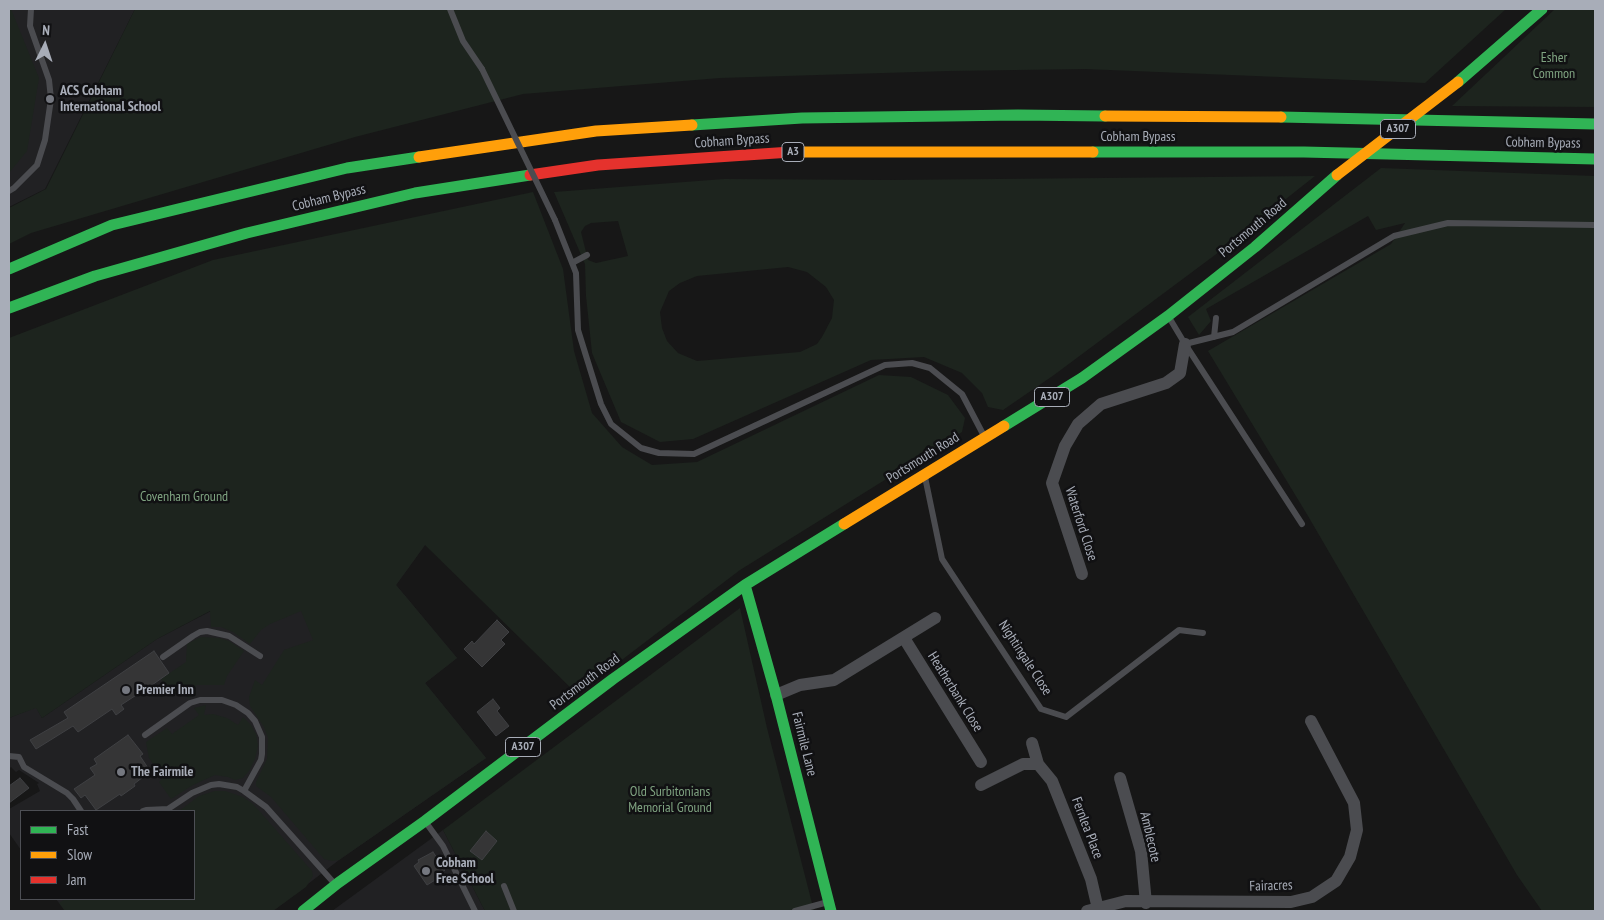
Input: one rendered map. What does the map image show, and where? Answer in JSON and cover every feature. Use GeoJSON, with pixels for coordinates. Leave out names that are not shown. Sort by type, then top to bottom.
{"type":"FeatureCollection","features":[{"type":"Feature","properties":{"kind":"main road","name":"Portsmouth Road"},"geometry":{"type":"LineString","coordinates":[[303,911],[613,679],[745,586],[1082,378],[1168,316],[1256,247],[1337,175],[1458,82],[1542,9]]}},
{"type":"Feature","properties":{"kind":"main road","name":"Cobham Bypass"},"geometry":{"type":"LineString","coordinates":[[9,269],[112,225],[347,168],[596,131],[802,118],[1018,115],[1260,117],[1595,124]]}},
{"type":"Feature","properties":{"kind":"main road","name":"Cobham Bypass"},"geometry":{"type":"LineString","coordinates":[[9,308],[95,276],[247,233],[415,193],[598,165],[806,152],[1304,152],[1595,159]]}},
{"type":"Feature","properties":{"kind":"main road","name":"Fairmile Lane"},"geometry":{"type":"LineString","coordinates":[[745,586],[776,695],[830,907]]}},
{"type":"Feature","properties":{"kind":"street","name":"Waterford Close"},"geometry":{"type":"LineString","coordinates":[[1082,574],[1052,483],[1065,446],[1078,424],[1101,404],[1166,383],[1180,373],[1184,344]]}},
{"type":"Feature","properties":{"kind":"street"},"geometry":{"type":"LineString","coordinates":[[776,695],[800,685],[834,680],[935,618]]}},
{"type":"Feature","properties":{"kind":"street","name":"Heatherbank Close"},"geometry":{"type":"LineString","coordinates":[[904,638],[981,762]]}},
{"type":"Feature","properties":{"kind":"street","name":"Fairacres"},"geometry":{"type":"LineString","coordinates":[[1093,910],[1126,901],[1291,902],[1312,897],[1336,881],[1350,857],[1357,830],[1354,803],[1311,721]]}},
{"type":"Feature","properties":{"kind":"street","name":"Fernlea Place"},"geometry":{"type":"LineString","coordinates":[[1032,743],[1038,764],[1052,781],[1091,880],[1093,910]]}},
{"type":"Feature","properties":{"kind":"street"},"geometry":{"type":"LineString","coordinates":[[981,785],[1023,764],[1038,764]]}},
{"type":"Feature","properties":{"kind":"street","name":"Amblecote"},"geometry":{"type":"LineString","coordinates":[[1120,778],[1140,851],[1146,902]]}},
{"type":"Feature","properties":{"kind":"lane"},"geometry":{"type":"LineString","coordinates":[[9,191],[37,165],[45,140],[50,99],[49,80],[30,26],[30,9]]}},
{"type":"Feature","properties":{"kind":"lane"},"geometry":{"type":"LineString","coordinates":[[450,9],[463,41],[482,69],[555,220],[576,273],[578,330],[601,404],[611,424],[641,448],[659,453],[694,454],[885,365],[912,363],[930,368],[962,394],[985,438]]}},
{"type":"Feature","properties":{"kind":"lane"},"geometry":{"type":"LineString","coordinates":[[1184,344],[1233,332],[1394,236],[1448,223],[1595,224]]}},
{"type":"Feature","properties":{"kind":"lane"},"geometry":{"type":"LineString","coordinates":[[572,263],[587,255]]}},
{"type":"Feature","properties":{"kind":"lane"},"geometry":{"type":"LineString","coordinates":[[1168,316],[1184,344],[1302,524]]}},
{"type":"Feature","properties":{"kind":"lane"},"geometry":{"type":"LineString","coordinates":[[1214,337],[1216,318]]}},
{"type":"Feature","properties":{"kind":"lane","name":"Nightingale Close"},"geometry":{"type":"LineString","coordinates":[[925,475],[942,559],[1041,709],[1066,716],[1179,630],[1203,633]]}},
{"type":"Feature","properties":{"kind":"lane"},"geometry":{"type":"LineString","coordinates":[[163,657],[193,636],[207,631],[229,636],[260,656]]}},
{"type":"Feature","properties":{"kind":"lane"},"geometry":{"type":"LineString","coordinates":[[145,735],[190,703],[200,700],[222,700],[236,705],[248,713],[255,721],[262,737],[261,760],[244,791]]}},
{"type":"Feature","properties":{"kind":"lane"},"geometry":{"type":"LineString","coordinates":[[9,756],[19,757],[24,767],[67,793],[79,810]]}},
{"type":"Feature","properties":{"kind":"lane"},"geometry":{"type":"LineString","coordinates":[[146,810],[168,809],[192,793],[210,785],[227,785],[244,791],[266,807],[336,885]]}},
{"type":"Feature","properties":{"kind":"lane"},"geometry":{"type":"LineString","coordinates":[[425,821],[443,846],[475,911]]}},
{"type":"Feature","properties":{"kind":"lane"},"geometry":{"type":"LineString","coordinates":[[504,886],[514,911]]}},
{"type":"Feature","properties":{"kind":"lane"},"geometry":{"type":"LineString","coordinates":[[795,911],[830,907]]}},
{"type":"Feature","properties":{"kind":"shaded area","name":"ACS Cobham International School"},"geometry":{"type":"Polygon","coordinates":[[[9,9],[135,9],[45,189],[9,207],[9,9]]]}},
{"type":"Feature","properties":{"kind":"shaded area"},"geometry":{"type":"Polygon","coordinates":[[[425,545],[396,585],[457,658],[425,683],[486,758],[339,860],[273,911],[65,911],[57,900],[195,900],[195,810],[20,810],[20,849],[9,833],[9,809],[40,791],[37,784],[39,783],[19,770],[16,772],[11,767],[9,769],[9,718],[36,707],[42,718],[157,639],[211,611],[425,545]]]}},
{"type":"Feature","properties":{"kind":"shaded area","name":"Cobham Free School"},"geometry":{"type":"Polygon","coordinates":[[[443,830],[485,911],[332,911],[443,830]]]}},
{"type":"Feature","properties":{"kind":"green space"},"geometry":{"type":"Polygon","coordinates":[[[9,9],[11,9],[39,78],[27,151],[9,173],[9,9]]]}},
{"type":"Feature","properties":{"kind":"green space"},"geometry":{"type":"Polygon","coordinates":[[[135,9],[1506,9],[1425,83],[1085,69],[720,78],[523,94],[355,137],[31,233],[9,244],[9,208],[46,189],[135,9]]]}},
{"type":"Feature","properties":{"kind":"green space","name":"Esher Common"},"geometry":{"type":"Polygon","coordinates":[[[1555,9],[1595,9],[1595,107],[1452,106],[1555,9]]]}},
{"type":"Feature","properties":{"kind":"green space"},"geometry":{"type":"Polygon","coordinates":[[[1381,168],[1595,176],[1595,911],[1542,911],[1517,875],[1308,516],[1208,351],[1391,244],[1405,223],[1376,230],[1368,216],[1206,309],[1211,321],[1199,335],[1188,317],[1381,168]]]}},
{"type":"Feature","properties":{"kind":"green space"},"geometry":{"type":"Polygon","coordinates":[[[1315,176],[1215,255],[1054,375],[1003,410],[988,407],[982,393],[962,373],[924,357],[871,360],[693,439],[660,442],[621,422],[592,353],[586,296],[585,264],[554,192],[724,179],[889,180],[1315,176]],[[618,221],[591,223],[585,226],[581,232],[588,260],[596,263],[628,256],[618,221]],[[788,267],[697,276],[680,283],[669,291],[660,312],[662,328],[667,341],[678,353],[697,361],[800,352],[817,344],[832,318],[834,300],[826,287],[807,272],[788,267]]]}},
{"type":"Feature","properties":{"kind":"green space","name":"Covenham Ground"},"geometry":{"type":"Polygon","coordinates":[[[533,192],[563,269],[574,351],[592,413],[622,447],[652,465],[697,462],[879,375],[911,377],[948,395],[965,418],[962,432],[740,570],[577,694],[425,545],[396,585],[457,658],[425,683],[486,758],[339,860],[324,859],[271,797],[256,786],[256,782],[267,759],[268,738],[264,727],[250,706],[249,697],[255,680],[262,685],[284,650],[313,640],[301,611],[270,624],[261,630],[250,644],[233,632],[221,627],[211,627],[210,611],[157,639],[42,718],[36,708],[9,718],[9,338],[213,260],[533,192]]]}},
{"type":"Feature","properties":{"kind":"green space","name":"Old Surbitonians Memorial Ground"},"geometry":{"type":"Polygon","coordinates":[[[740,608],[767,728],[814,911],[485,911],[443,830],[740,608]]]}},
{"type":"Feature","properties":{"kind":"green space"},"geometry":{"type":"Polygon","coordinates":[[[201,637],[219,638],[229,641],[244,651],[227,676],[224,685],[196,685],[196,695],[188,698],[183,691],[171,695],[161,679],[186,662],[187,644],[201,637]]]}},
{"type":"Feature","properties":{"kind":"green space"},"geometry":{"type":"Polygon","coordinates":[[[206,705],[204,715],[213,714],[227,718],[238,725],[243,717],[251,725],[256,734],[258,746],[255,759],[243,778],[235,780],[215,775],[193,785],[171,799],[159,782],[163,778],[149,758],[146,742],[167,728],[172,734],[199,715],[194,708],[206,705]]]}},
{"type":"Feature","properties":{"kind":"green space"},"geometry":{"type":"Polygon","coordinates":[[[215,791],[225,791],[243,797],[253,804],[312,871],[313,876],[306,887],[273,911],[65,911],[59,903],[64,900],[195,900],[195,810],[180,810],[199,796],[215,791]]]}},
{"type":"Feature","properties":{"kind":"building"},"geometry":{"type":"Polygon","coordinates":[[[497,620],[509,632],[501,640],[505,644],[482,667],[464,649],[472,641],[474,644],[497,620]]]}},
{"type":"Feature","properties":{"kind":"building","name":"Premier Inn"},"geometry":{"type":"Polygon","coordinates":[[[154,651],[169,673],[152,685],[153,688],[143,694],[141,692],[121,705],[124,709],[116,715],[112,709],[78,732],[73,726],[36,749],[30,740],[68,718],[64,712],[154,651]]]}},
{"type":"Feature","properties":{"kind":"building"},"geometry":{"type":"Polygon","coordinates":[[[493,699],[500,708],[497,711],[509,726],[496,736],[477,712],[493,699]]]}},
{"type":"Feature","properties":{"kind":"building","name":"The Fairmile"},"geometry":{"type":"Polygon","coordinates":[[[128,735],[143,754],[140,756],[148,768],[147,774],[121,796],[120,794],[96,810],[85,795],[81,798],[74,789],[95,775],[90,768],[97,764],[94,759],[128,735]]]}},
{"type":"Feature","properties":{"kind":"building"},"geometry":{"type":"Polygon","coordinates":[[[20,778],[29,788],[9,803],[9,786],[20,778]]]}},
{"type":"Feature","properties":{"kind":"building"},"geometry":{"type":"Polygon","coordinates":[[[486,831],[497,841],[482,860],[470,851],[486,831]]]}},
{"type":"Feature","properties":{"kind":"building"},"geometry":{"type":"Polygon","coordinates":[[[433,852],[445,870],[439,875],[440,877],[427,885],[414,866],[419,862],[418,860],[433,852]]]}},
{"type":"Feature","properties":{"kind":"traffic: fast"},"geometry":{"type":"LineString","coordinates":[[1458,82],[1542,9]]}},
{"type":"Feature","properties":{"kind":"traffic: fast"},"geometry":{"type":"LineString","coordinates":[[692,125],[802,118],[1018,115],[1105,116]]}},
{"type":"Feature","properties":{"kind":"traffic: fast"},"geometry":{"type":"LineString","coordinates":[[1281,117],[1595,124]]}},
{"type":"Feature","properties":{"kind":"traffic: fast"},"geometry":{"type":"LineString","coordinates":[[1093,152],[1304,152],[1595,159]]}},
{"type":"Feature","properties":{"kind":"traffic: fast"},"geometry":{"type":"LineString","coordinates":[[9,269],[112,225],[347,168],[419,157]]}},
{"type":"Feature","properties":{"kind":"traffic: fast"},"geometry":{"type":"LineString","coordinates":[[9,308],[95,276],[247,233],[415,193],[530,175]]}},
{"type":"Feature","properties":{"kind":"traffic: fast"},"geometry":{"type":"LineString","coordinates":[[1004,426],[1082,378],[1168,316],[1255,247],[1337,175]]}},
{"type":"Feature","properties":{"kind":"traffic: fast"},"geometry":{"type":"LineString","coordinates":[[303,911],[613,679],[745,585],[844,524]]}},
{"type":"Feature","properties":{"kind":"traffic: fast"},"geometry":{"type":"LineString","coordinates":[[745,585],[776,695],[831,911]]}},
{"type":"Feature","properties":{"kind":"traffic: slow"},"geometry":{"type":"LineString","coordinates":[[1337,175],[1458,82]]}},
{"type":"Feature","properties":{"kind":"traffic: slow"},"geometry":{"type":"LineString","coordinates":[[1105,116],[1281,117]]}},
{"type":"Feature","properties":{"kind":"traffic: slow"},"geometry":{"type":"LineString","coordinates":[[419,157],[596,131],[692,125]]}},
{"type":"Feature","properties":{"kind":"traffic: slow"},"geometry":{"type":"LineString","coordinates":[[791,152],[1093,152]]}},
{"type":"Feature","properties":{"kind":"traffic: slow"},"geometry":{"type":"LineString","coordinates":[[844,524],[1004,426]]}},
{"type":"Feature","properties":{"kind":"traffic: jam"},"geometry":{"type":"LineString","coordinates":[[530,175],[598,165],[791,152]]}},
{"type":"Feature","properties":{"kind":"place","name":"ACS Cobham International School"},"geometry":{"type":"Point","coordinates":[50,99]}},
{"type":"Feature","properties":{"kind":"place","name":"Premier Inn"},"geometry":{"type":"Point","coordinates":[126,690]}},
{"type":"Feature","properties":{"kind":"place","name":"The Fairmile"},"geometry":{"type":"Point","coordinates":[121,772]}},
{"type":"Feature","properties":{"kind":"place","name":"Cobham Free School"},"geometry":{"type":"Point","coordinates":[426,871]}}]}
